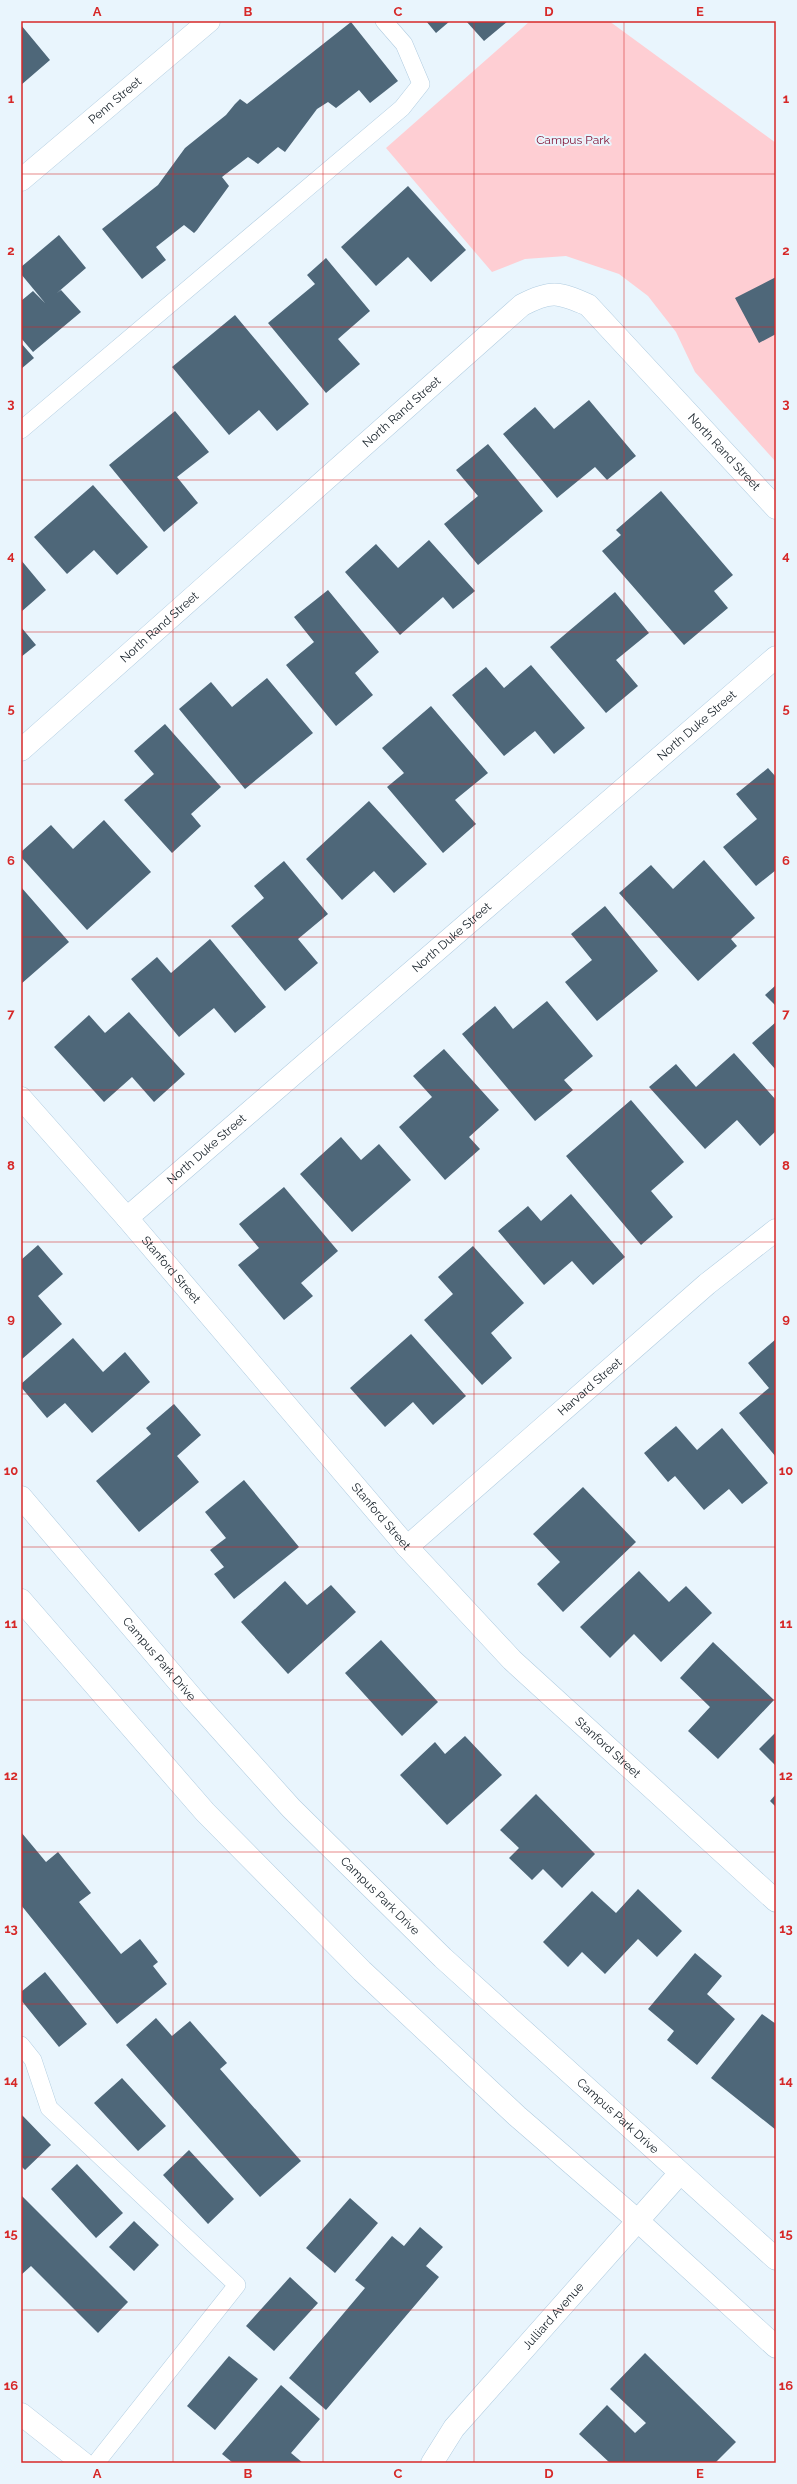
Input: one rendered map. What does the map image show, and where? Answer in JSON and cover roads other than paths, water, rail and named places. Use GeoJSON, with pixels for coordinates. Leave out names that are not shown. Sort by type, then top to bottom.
{"type":"FeatureCollection","features":[{"type":"Feature","properties":{"kind":"street","name":"Penn Street"},"geometry":{"type":"LineString","coordinates":[[21,180],[208,21]]}},
{"type":"Feature","properties":{"kind":"street","name":"North Rand Street"},"geometry":{"type":"LineString","coordinates":[[21,750],[522,305],[542,295],[564,294],[588,305],[776,508]]}},
{"type":"Feature","properties":{"kind":"street","name":"North Duke Street"},"geometry":{"type":"LineString","coordinates":[[127,1218],[776,657]]}},
{"type":"Feature","properties":{"kind":"street","name":"Stanford Street"},"geometry":{"type":"LineString","coordinates":[[21,1098],[127,1218],[407,1547],[512,1660],[776,1901]]}},
{"type":"Feature","properties":{"kind":"street","name":"Harvard Street"},"geometry":{"type":"LineString","coordinates":[[407,1547],[707,1284],[776,1230]]}},
{"type":"Feature","properties":{"kind":"street","name":"Campus Park Drive"},"geometry":{"type":"LineString","coordinates":[[21,1497],[194,1700],[291,1808],[443,1958],[776,2259]]}},
{"type":"Feature","properties":{"kind":"street"},"geometry":{"type":"LineString","coordinates":[[21,1600],[205,1812],[362,1971],[517,2116],[638,2222],[776,2347]]}},
{"type":"Feature","properties":{"kind":"street","name":"Julliard Avenue"},"geometry":{"type":"LineString","coordinates":[[432,2463],[454,2428],[680,2173]]}},
{"type":"Feature","properties":{"kind":"street"},"geometry":{"type":"LineString","coordinates":[[21,2414],[83,2463]]}},
{"type":"Feature","properties":{"kind":"lane"},"geometry":{"type":"LineString","coordinates":[[21,430],[402,108],[421,84],[404,44],[384,21]]}},
{"type":"Feature","properties":{"kind":"lane"},"geometry":{"type":"LineString","coordinates":[[21,2045],[33,2060],[49,2108],[237,2285],[96,2463]]}},
{"type":"Feature","properties":{"kind":"park label","name":"Campus Park"},"geometry":{"type":"Point","coordinates":[573,140]}}]}
